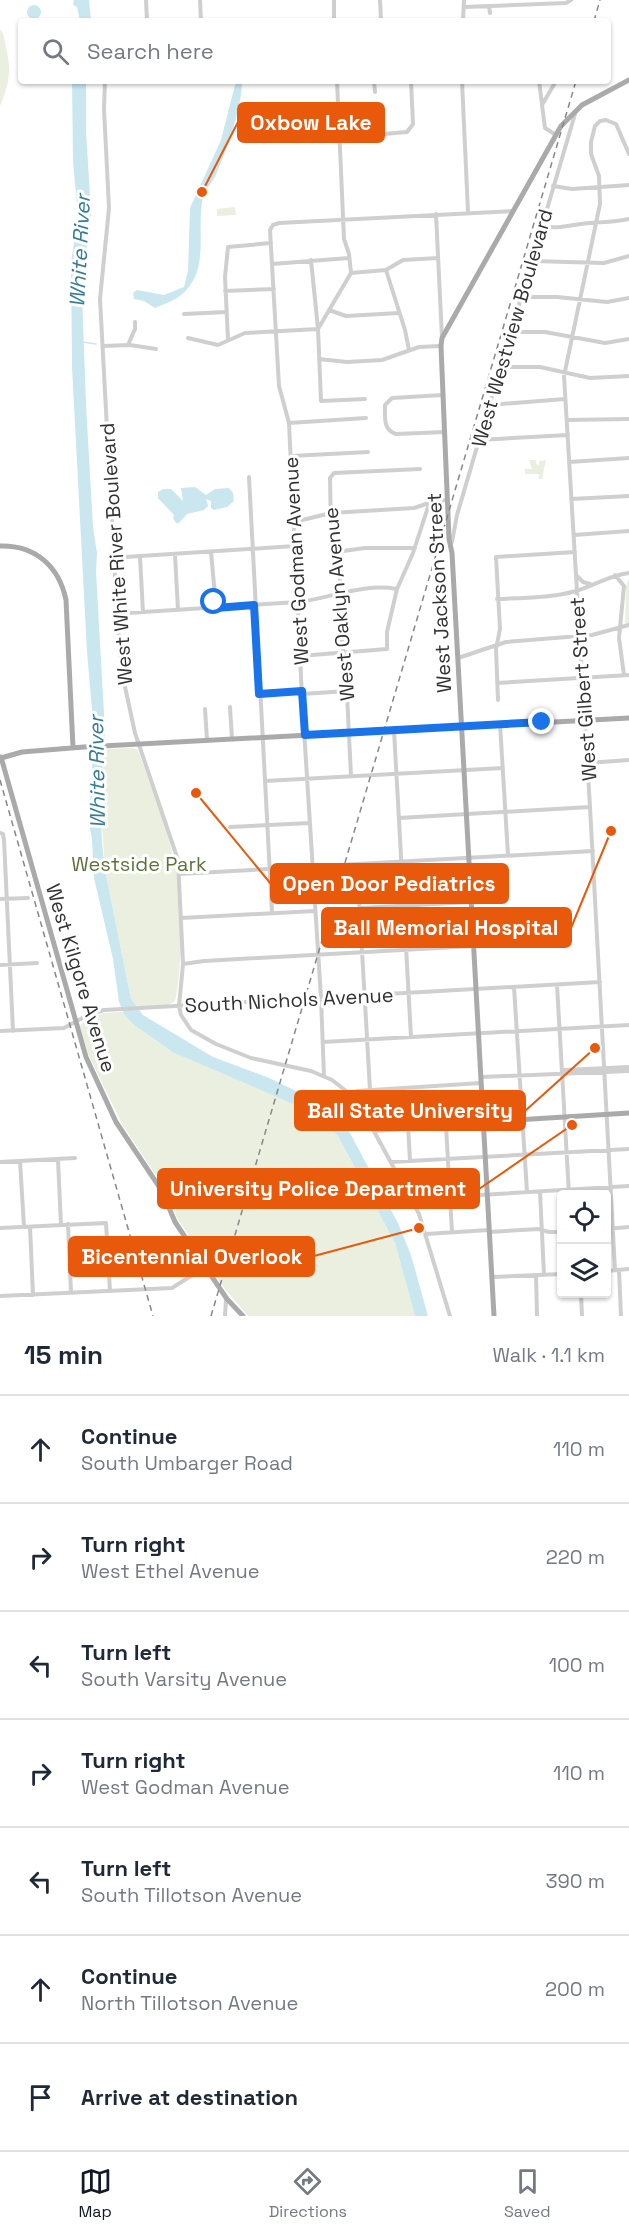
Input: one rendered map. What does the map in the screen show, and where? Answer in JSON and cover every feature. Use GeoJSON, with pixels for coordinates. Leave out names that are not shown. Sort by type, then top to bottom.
{"type":"FeatureCollection","features":[{"type":"Feature","properties":{"kind":"main road","name":"West Jackson Street"},"geometry":{"type":"LineString","coordinates":[[494,1316],[462,726],[449,539],[441,346],[442,338],[556,135],[575,111],[586,102],[629,80]]}},
{"type":"Feature","properties":{"kind":"main road"},"geometry":{"type":"LineString","coordinates":[[449,514],[456,517]]}},
{"type":"Feature","properties":{"kind":"main road"},"geometry":{"type":"LineString","coordinates":[[0,547],[20,547],[38,555],[53,569],[62,585],[66,600],[73,748]]}},
{"type":"Feature","properties":{"kind":"main road"},"geometry":{"type":"LineString","coordinates":[[0,547],[20,551],[36,558],[51,571],[59,587],[62,600],[70,743],[73,748]]}},
{"type":"Feature","properties":{"kind":"main road"},"geometry":{"type":"LineString","coordinates":[[0,756],[86,747],[629,718]]}},
{"type":"Feature","properties":{"kind":"main road"},"geometry":{"type":"LineString","coordinates":[[73,730],[77,741],[86,747]]}},
{"type":"Feature","properties":{"kind":"main road","name":"West Kilgore Avenue"},"geometry":{"type":"LineString","coordinates":[[0,756],[86,1057],[116,1122],[162,1191],[175,1222],[226,1299],[243,1316]]}},
{"type":"Feature","properties":{"kind":"main road"},"geometry":{"type":"LineString","coordinates":[[484,1122],[629,1113]]}},
{"type":"Feature","properties":{"kind":"street"},"geometry":{"type":"LineString","coordinates":[[146,0],[147,18]]}},
{"type":"Feature","properties":{"kind":"street"},"geometry":{"type":"LineString","coordinates":[[200,0],[201,18]]}},
{"type":"Feature","properties":{"kind":"street"},"geometry":{"type":"LineString","coordinates":[[334,0],[334,18]]}},
{"type":"Feature","properties":{"kind":"street"},"geometry":{"type":"LineString","coordinates":[[380,0],[381,18]]}},
{"type":"Feature","properties":{"kind":"street"},"geometry":{"type":"LineString","coordinates":[[463,18],[464,0]]}},
{"type":"Feature","properties":{"kind":"street"},"geometry":{"type":"LineString","coordinates":[[464,7],[567,3],[571,0]]}},
{"type":"Feature","properties":{"kind":"street"},"geometry":{"type":"LineString","coordinates":[[489,6],[490,14]]}},
{"type":"Feature","properties":{"kind":"street","name":"West White River Boulevard"},"geometry":{"type":"LineString","coordinates":[[105,84],[109,208],[100,299],[120,654],[138,744],[175,848],[179,874],[183,964],[179,1006]]}},
{"type":"Feature","properties":{"kind":"street"},"geometry":{"type":"LineString","coordinates":[[318,329],[351,273],[342,220],[337,84]]}},
{"type":"Feature","properties":{"kind":"street"},"geometry":{"type":"LineString","coordinates":[[374,84],[375,92]]}},
{"type":"Feature","properties":{"kind":"street"},"geometry":{"type":"LineString","coordinates":[[338,122],[358,121],[384,134],[405,132],[412,126],[411,84]]}},
{"type":"Feature","properties":{"kind":"street"},"geometry":{"type":"LineString","coordinates":[[462,84],[468,212]]}},
{"type":"Feature","properties":{"kind":"street"},"geometry":{"type":"LineString","coordinates":[[539,84],[545,128],[556,135]]}},
{"type":"Feature","properties":{"kind":"street"},"geometry":{"type":"LineString","coordinates":[[542,105],[554,84]]}},
{"type":"Feature","properties":{"kind":"street","name":"West Westview Boulevard"},"geometry":{"type":"LineString","coordinates":[[451,546],[456,517],[575,111]]}},
{"type":"Feature","properties":{"kind":"street","name":"West Gilbert Street"},"geometry":{"type":"LineString","coordinates":[[621,1316],[606,1114],[593,851],[564,372],[600,204],[599,176],[590,145],[595,126],[604,120],[616,124],[629,154]]}},
{"type":"Feature","properties":{"kind":"street"},"geometry":{"type":"LineString","coordinates":[[554,186],[573,189],[629,185]]}},
{"type":"Feature","properties":{"kind":"street"},"geometry":{"type":"LineString","coordinates":[[342,220],[513,211]]}},
{"type":"Feature","properties":{"kind":"street"},"geometry":{"type":"LineString","coordinates":[[436,214],[442,338]]}},
{"type":"Feature","properties":{"kind":"street"},"geometry":{"type":"LineString","coordinates":[[542,226],[559,229],[629,219]]}},
{"type":"Feature","properties":{"kind":"street","name":"West Godman Avenue"},"geometry":{"type":"LineString","coordinates":[[324,1076],[289,423],[279,388],[271,243],[272,226],[279,223],[342,220]]}},
{"type":"Feature","properties":{"kind":"street"},"geometry":{"type":"LineString","coordinates":[[228,340],[225,291],[228,247],[271,243]]}},
{"type":"Feature","properties":{"kind":"street"},"geometry":{"type":"LineString","coordinates":[[532,261],[608,263],[629,256]]}},
{"type":"Feature","properties":{"kind":"street"},"geometry":{"type":"LineString","coordinates":[[272,264],[349,258]]}},
{"type":"Feature","properties":{"kind":"street"},"geometry":{"type":"LineString","coordinates":[[351,273],[386,270],[402,260],[438,258]]}},
{"type":"Feature","properties":{"kind":"street"},"geometry":{"type":"LineString","coordinates":[[311,260],[318,329],[321,401],[365,399]]}},
{"type":"Feature","properties":{"kind":"street"},"geometry":{"type":"LineString","coordinates":[[386,270],[409,350]]}},
{"type":"Feature","properties":{"kind":"street"},"geometry":{"type":"LineString","coordinates":[[225,291],[274,289]]}},
{"type":"Feature","properties":{"kind":"street"},"geometry":{"type":"LineString","coordinates":[[521,297],[610,302],[629,298]]}},
{"type":"Feature","properties":{"kind":"street"},"geometry":{"type":"LineString","coordinates":[[329,310],[346,316],[399,313]]}},
{"type":"Feature","properties":{"kind":"street"},"geometry":{"type":"LineString","coordinates":[[184,314],[226,312]]}},
{"type":"Feature","properties":{"kind":"street"},"geometry":{"type":"LineString","coordinates":[[128,345],[135,329],[135,322]]}},
{"type":"Feature","properties":{"kind":"street"},"geometry":{"type":"LineString","coordinates":[[188,338],[214,345],[222,344],[245,333],[318,329]]}},
{"type":"Feature","properties":{"kind":"street"},"geometry":{"type":"LineString","coordinates":[[511,332],[542,332],[605,343],[629,339]]}},
{"type":"Feature","properties":{"kind":"street"},"geometry":{"type":"LineString","coordinates":[[103,346],[128,345],[156,349]]}},
{"type":"Feature","properties":{"kind":"street"},"geometry":{"type":"LineString","coordinates":[[319,359],[347,362],[382,360],[424,346],[441,346]]}},
{"type":"Feature","properties":{"kind":"street"},"geometry":{"type":"LineString","coordinates":[[500,367],[532,367],[591,378],[629,376]]}},
{"type":"Feature","properties":{"kind":"street"},"geometry":{"type":"LineString","coordinates":[[444,394],[397,396],[388,400],[385,416],[386,426],[396,434],[445,432]]}},
{"type":"Feature","properties":{"kind":"street"},"geometry":{"type":"LineString","coordinates":[[489,405],[565,399]]}},
{"type":"Feature","properties":{"kind":"street"},"geometry":{"type":"LineString","coordinates":[[289,423],[366,418]]}},
{"type":"Feature","properties":{"kind":"street"},"geometry":{"type":"LineString","coordinates":[[567,420],[629,419]]}},
{"type":"Feature","properties":{"kind":"street"},"geometry":{"type":"LineString","coordinates":[[479,440],[568,435]]}},
{"type":"Feature","properties":{"kind":"street"},"geometry":{"type":"LineString","coordinates":[[291,456],[368,452]]}},
{"type":"Feature","properties":{"kind":"street"},"geometry":{"type":"LineString","coordinates":[[569,462],[629,458]]}},
{"type":"Feature","properties":{"kind":"street","name":"West Oaklyn Avenue"},"geometry":{"type":"LineString","coordinates":[[351,776],[345,653],[340,624],[341,593],[331,529],[331,475],[420,469]]}},
{"type":"Feature","properties":{"kind":"street"},"geometry":{"type":"LineString","coordinates":[[249,477],[272,913]]}},
{"type":"Feature","properties":{"kind":"street"},"geometry":{"type":"LineString","coordinates":[[572,499],[629,496]]}},
{"type":"Feature","properties":{"kind":"street"},"geometry":{"type":"LineString","coordinates":[[294,522],[331,513],[414,508],[435,501],[448,500]]}},
{"type":"Feature","properties":{"kind":"street"},"geometry":{"type":"LineString","coordinates":[[300,656],[387,650],[387,632],[397,589],[415,548],[429,504]]}},
{"type":"Feature","properties":{"kind":"street"},"geometry":{"type":"LineString","coordinates":[[574,535],[629,531]]}},
{"type":"Feature","properties":{"kind":"street"},"geometry":{"type":"LineString","coordinates":[[125,557],[295,546]]}},
{"type":"Feature","properties":{"kind":"street"},"geometry":{"type":"LineString","coordinates":[[336,552],[365,548],[415,548]]}},
{"type":"Feature","properties":{"kind":"street"},"geometry":{"type":"LineString","coordinates":[[211,552],[216,608]]}},
{"type":"Feature","properties":{"kind":"street"},"geometry":{"type":"LineString","coordinates":[[498,700],[497,645],[500,629],[496,557],[575,552]]}},
{"type":"Feature","properties":{"kind":"street"},"geometry":{"type":"LineString","coordinates":[[175,555],[178,610]]}},
{"type":"Feature","properties":{"kind":"street"},"geometry":{"type":"LineString","coordinates":[[140,557],[143,612]]}},
{"type":"Feature","properties":{"kind":"street"},"geometry":{"type":"LineString","coordinates":[[497,599],[536,597],[577,591],[615,575],[629,574],[624,586],[619,643],[627,675],[497,683]]}},
{"type":"Feature","properties":{"kind":"street"},"geometry":{"type":"LineString","coordinates":[[576,575],[581,581],[591,584]]}},
{"type":"Feature","properties":{"kind":"street"},"geometry":{"type":"LineString","coordinates":[[615,575],[624,586]]}},
{"type":"Feature","properties":{"kind":"street"},"geometry":{"type":"LineString","coordinates":[[128,613],[319,600],[341,593],[379,586],[397,589]]}},
{"type":"Feature","properties":{"kind":"street"},"geometry":{"type":"LineString","coordinates":[[458,658],[513,641],[580,637],[629,625]]}},
{"type":"Feature","properties":{"kind":"street"},"geometry":{"type":"LineString","coordinates":[[259,694],[347,691]]}},
{"type":"Feature","properties":{"kind":"street"},"geometry":{"type":"LineString","coordinates":[[230,707],[232,739]]}},
{"type":"Feature","properties":{"kind":"street"},"geometry":{"type":"LineString","coordinates":[[206,709],[207,740]]}},
{"type":"Feature","properties":{"kind":"street"},"geometry":{"type":"LineString","coordinates":[[500,724],[508,855]]}},
{"type":"Feature","properties":{"kind":"street"},"geometry":{"type":"LineString","coordinates":[[394,730],[411,1037]]}},
{"type":"Feature","properties":{"kind":"street"},"geometry":{"type":"LineString","coordinates":[[587,763],[629,760]]}},
{"type":"Feature","properties":{"kind":"street"},"geometry":{"type":"LineString","coordinates":[[265,781],[503,768]]}},
{"type":"Feature","properties":{"kind":"street"},"geometry":{"type":"LineString","coordinates":[[399,818],[590,807]]}},
{"type":"Feature","properties":{"kind":"street"},"geometry":{"type":"LineString","coordinates":[[230,827],[309,822]]}},
{"type":"Feature","properties":{"kind":"street"},"geometry":{"type":"LineString","coordinates":[[0,1031],[13,1031],[2,834]]}},
{"type":"Feature","properties":{"kind":"street"},"geometry":{"type":"LineString","coordinates":[[179,874],[593,851]]}},
{"type":"Feature","properties":{"kind":"street"},"geometry":{"type":"LineString","coordinates":[[357,864],[370,1090]]}},
{"type":"Feature","properties":{"kind":"street"},"geometry":{"type":"LineString","coordinates":[[0,899],[28,898]]}},
{"type":"Feature","properties":{"kind":"street"},"geometry":{"type":"LineString","coordinates":[[360,908],[471,902]]}},
{"type":"Feature","properties":{"kind":"street"},"geometry":{"type":"LineString","coordinates":[[181,918],[315,911]]}},
{"type":"Feature","properties":{"kind":"street"},"geometry":{"type":"LineString","coordinates":[[183,964],[474,946]]}},
{"type":"Feature","properties":{"kind":"street"},"geometry":{"type":"LineString","coordinates":[[0,965],[37,963]]}},
{"type":"Feature","properties":{"kind":"street","name":"South Nichols Avenue"},"geometry":{"type":"LineString","coordinates":[[13,1031],[68,1026],[88,1015],[109,1010],[600,982]]}},
{"type":"Feature","properties":{"kind":"street"},"geometry":{"type":"LineString","coordinates":[[557,985],[569,1190]]}},
{"type":"Feature","properties":{"kind":"street"},"geometry":{"type":"LineString","coordinates":[[514,987],[527,1192]]}},
{"type":"Feature","properties":{"kind":"street"},"geometry":{"type":"LineString","coordinates":[[179,1006],[182,1019],[191,1030],[216,1044],[251,1058],[311,1071],[324,1076],[350,1094],[361,1108],[412,1199],[426,1233],[450,1316]]}},
{"type":"Feature","properties":{"kind":"street"},"geometry":{"type":"LineString","coordinates":[[323,1042],[629,1025]]}},
{"type":"Feature","properties":{"kind":"street"},"geometry":{"type":"LineString","coordinates":[[350,1094],[521,1075],[562,1073],[565,1075],[629,1067]]}},
{"type":"Feature","properties":{"kind":"street"},"geometry":{"type":"LineString","coordinates":[[605,1070],[629,1071]]}},
{"type":"Feature","properties":{"kind":"street"},"geometry":{"type":"LineString","coordinates":[[406,1088],[410,1161]]}},
{"type":"Feature","properties":{"kind":"street"},"geometry":{"type":"LineString","coordinates":[[374,1131],[484,1122]]}},
{"type":"Feature","properties":{"kind":"street"},"geometry":{"type":"LineString","coordinates":[[446,1126],[452,1232]]}},
{"type":"Feature","properties":{"kind":"street"},"geometry":{"type":"LineString","coordinates":[[391,1162],[629,1149]]}},
{"type":"Feature","properties":{"kind":"street"},"geometry":{"type":"LineString","coordinates":[[0,1162],[75,1158]]}},
{"type":"Feature","properties":{"kind":"street"},"geometry":{"type":"LineString","coordinates":[[58,1159],[61,1225]]}},
{"type":"Feature","properties":{"kind":"street"},"geometry":{"type":"LineString","coordinates":[[20,1161],[33,1295]]}},
{"type":"Feature","properties":{"kind":"street"},"geometry":{"type":"LineString","coordinates":[[586,1190],[629,1186]]}},
{"type":"Feature","properties":{"kind":"street"},"geometry":{"type":"LineString","coordinates":[[540,1192],[544,1275]]}},
{"type":"Feature","properties":{"kind":"street"},"geometry":{"type":"LineString","coordinates":[[412,1199],[557,1192]]}},
{"type":"Feature","properties":{"kind":"street"},"geometry":{"type":"LineString","coordinates":[[0,1228],[105,1223],[110,1291]]}},
{"type":"Feature","properties":{"kind":"street"},"geometry":{"type":"LineString","coordinates":[[68,1224],[72,1293]]}},
{"type":"Feature","properties":{"kind":"street"},"geometry":{"type":"LineString","coordinates":[[613,1228],[629,1227]]}},
{"type":"Feature","properties":{"kind":"street"},"geometry":{"type":"LineString","coordinates":[[426,1233],[557,1232]]}},
{"type":"Feature","properties":{"kind":"street"},"geometry":{"type":"LineString","coordinates":[[0,1296],[172,1288],[206,1266]]}},
{"type":"Feature","properties":{"kind":"street"},"geometry":{"type":"LineString","coordinates":[[611,1271],[629,1269]]}},
{"type":"Feature","properties":{"kind":"street"},"geometry":{"type":"LineString","coordinates":[[492,1277],[557,1274]]}},
{"type":"Feature","properties":{"kind":"street"},"geometry":{"type":"LineString","coordinates":[[536,1275],[537,1316]]}},
{"type":"Feature","properties":{"kind":"street"},"geometry":{"type":"LineString","coordinates":[[581,1298],[582,1316]]}},
{"type":"Feature","properties":{"kind":"street"},"geometry":{"type":"LineString","coordinates":[[225,1316],[226,1299]]}},
{"type":"Feature","properties":{"kind":"green space"},"geometry":{"type":"Polygon","coordinates":[[[0,30],[3,33],[7,54],[9,78],[0,106],[0,30]]]}},
{"type":"Feature","properties":{"kind":"green space"},"geometry":{"type":"Polygon","coordinates":[[[235,207],[236,215],[217,216],[217,209],[235,207]]]}},
{"type":"Feature","properties":{"kind":"green space"},"geometry":{"type":"Polygon","coordinates":[[[529,460],[536,460],[536,464],[539,465],[539,461],[546,460],[542,479],[539,479],[539,474],[525,474],[525,469],[532,469],[529,460]]]}},
{"type":"Feature","properties":{"kind":"green space"},"geometry":{"type":"Polygon","coordinates":[[[629,578],[629,623],[625,625],[626,587],[629,578]]]}},
{"type":"Feature","properties":{"kind":"green space","name":"Westside Park"},"geometry":{"type":"Polygon","coordinates":[[[132,748],[138,750],[161,815],[179,888],[180,963],[175,1001],[168,1005],[135,1007],[131,999],[105,870],[100,796],[104,749],[132,748]]]}},
{"type":"Feature","properties":{"kind":"green space"},"geometry":{"type":"Polygon","coordinates":[[[123,1012],[134,1025],[170,1051],[293,1104],[319,1119],[338,1136],[395,1243],[415,1316],[248,1316],[224,1288],[177,1218],[165,1189],[122,1124],[89,1056],[80,1026],[82,1023],[103,1013],[123,1012]]]}},
{"type":"Feature","properties":{"kind":"water"},"geometry":{"type":"Polygon","coordinates":[[[74,0],[89,0],[91,18],[79,18],[77,7],[73,5],[74,0]]]}},
{"type":"Feature","properties":{"kind":"water"},"geometry":{"type":"Polygon","coordinates":[[[31,5],[37,5],[41,9],[41,15],[38,18],[30,18],[27,15],[27,9],[31,5]]]}},
{"type":"Feature","properties":{"kind":"water","name":"White River"},"geometry":{"type":"Polygon","coordinates":[[[72,84],[86,84],[91,213],[83,265],[82,294],[105,732],[100,796],[102,843],[105,870],[131,999],[143,1015],[213,1057],[267,1077],[325,1105],[350,1133],[398,1223],[411,1255],[428,1316],[415,1316],[395,1243],[338,1136],[319,1119],[293,1104],[172,1052],[134,1025],[124,1014],[119,1002],[113,959],[94,878],[89,823],[94,732],[87,652],[72,367],[71,262],[78,217],[73,161],[72,84]]]}},
{"type":"Feature","properties":{"kind":"water"},"geometry":{"type":"Polygon","coordinates":[[[235,84],[242,84],[233,130],[215,177],[203,197],[200,260],[194,279],[182,294],[155,308],[144,301],[134,299],[133,293],[137,290],[164,295],[184,287],[188,271],[190,208],[221,140],[235,84]]]}},
{"type":"Feature","properties":{"kind":"water"},"geometry":{"type":"Polygon","coordinates":[[[195,487],[206,495],[215,489],[229,488],[233,493],[234,501],[227,507],[214,510],[211,508],[211,501],[206,499],[208,506],[204,510],[187,514],[179,523],[176,523],[174,515],[158,498],[158,492],[171,489],[183,501],[181,488],[195,487]]]}},
{"type":"Feature","properties":{"kind":"waterway"},"geometry":{"type":"LineString","coordinates":[[82,342],[96,344]]}},
{"type":"Feature","properties":{"kind":"railway"},"geometry":{"type":"LineString","coordinates":[[595,18],[600,0]]}},
{"type":"Feature","properties":{"kind":"railway"},"geometry":{"type":"LineString","coordinates":[[211,1316],[575,84]]}},
{"type":"Feature","properties":{"kind":"railway"},"geometry":{"type":"LineString","coordinates":[[0,780],[153,1316]]}},
{"type":"Feature","properties":{"kind":"place","name":"Oxbow Lake"},"geometry":{"type":"Point","coordinates":[202,192]}},
{"type":"Feature","properties":{"kind":"place","name":"Open Door Pediatrics"},"geometry":{"type":"Point","coordinates":[196,793]}},
{"type":"Feature","properties":{"kind":"place","name":"Ball Memorial Hospital"},"geometry":{"type":"Point","coordinates":[611,831]}},
{"type":"Feature","properties":{"kind":"place","name":"Ball State University"},"geometry":{"type":"Point","coordinates":[595,1048]}},
{"type":"Feature","properties":{"kind":"place","name":"University Police Department"},"geometry":{"type":"Point","coordinates":[572,1125]}},
{"type":"Feature","properties":{"kind":"place","name":"Bicentennial Overlook"},"geometry":{"type":"Point","coordinates":[419,1228]}},
{"type":"Feature","properties":{"kind":"route"},"geometry":{"type":"LineString","coordinates":[[214,602],[216,608],[254,605],[259,694],[302,691],[305,735],[542,722]]}}]}
